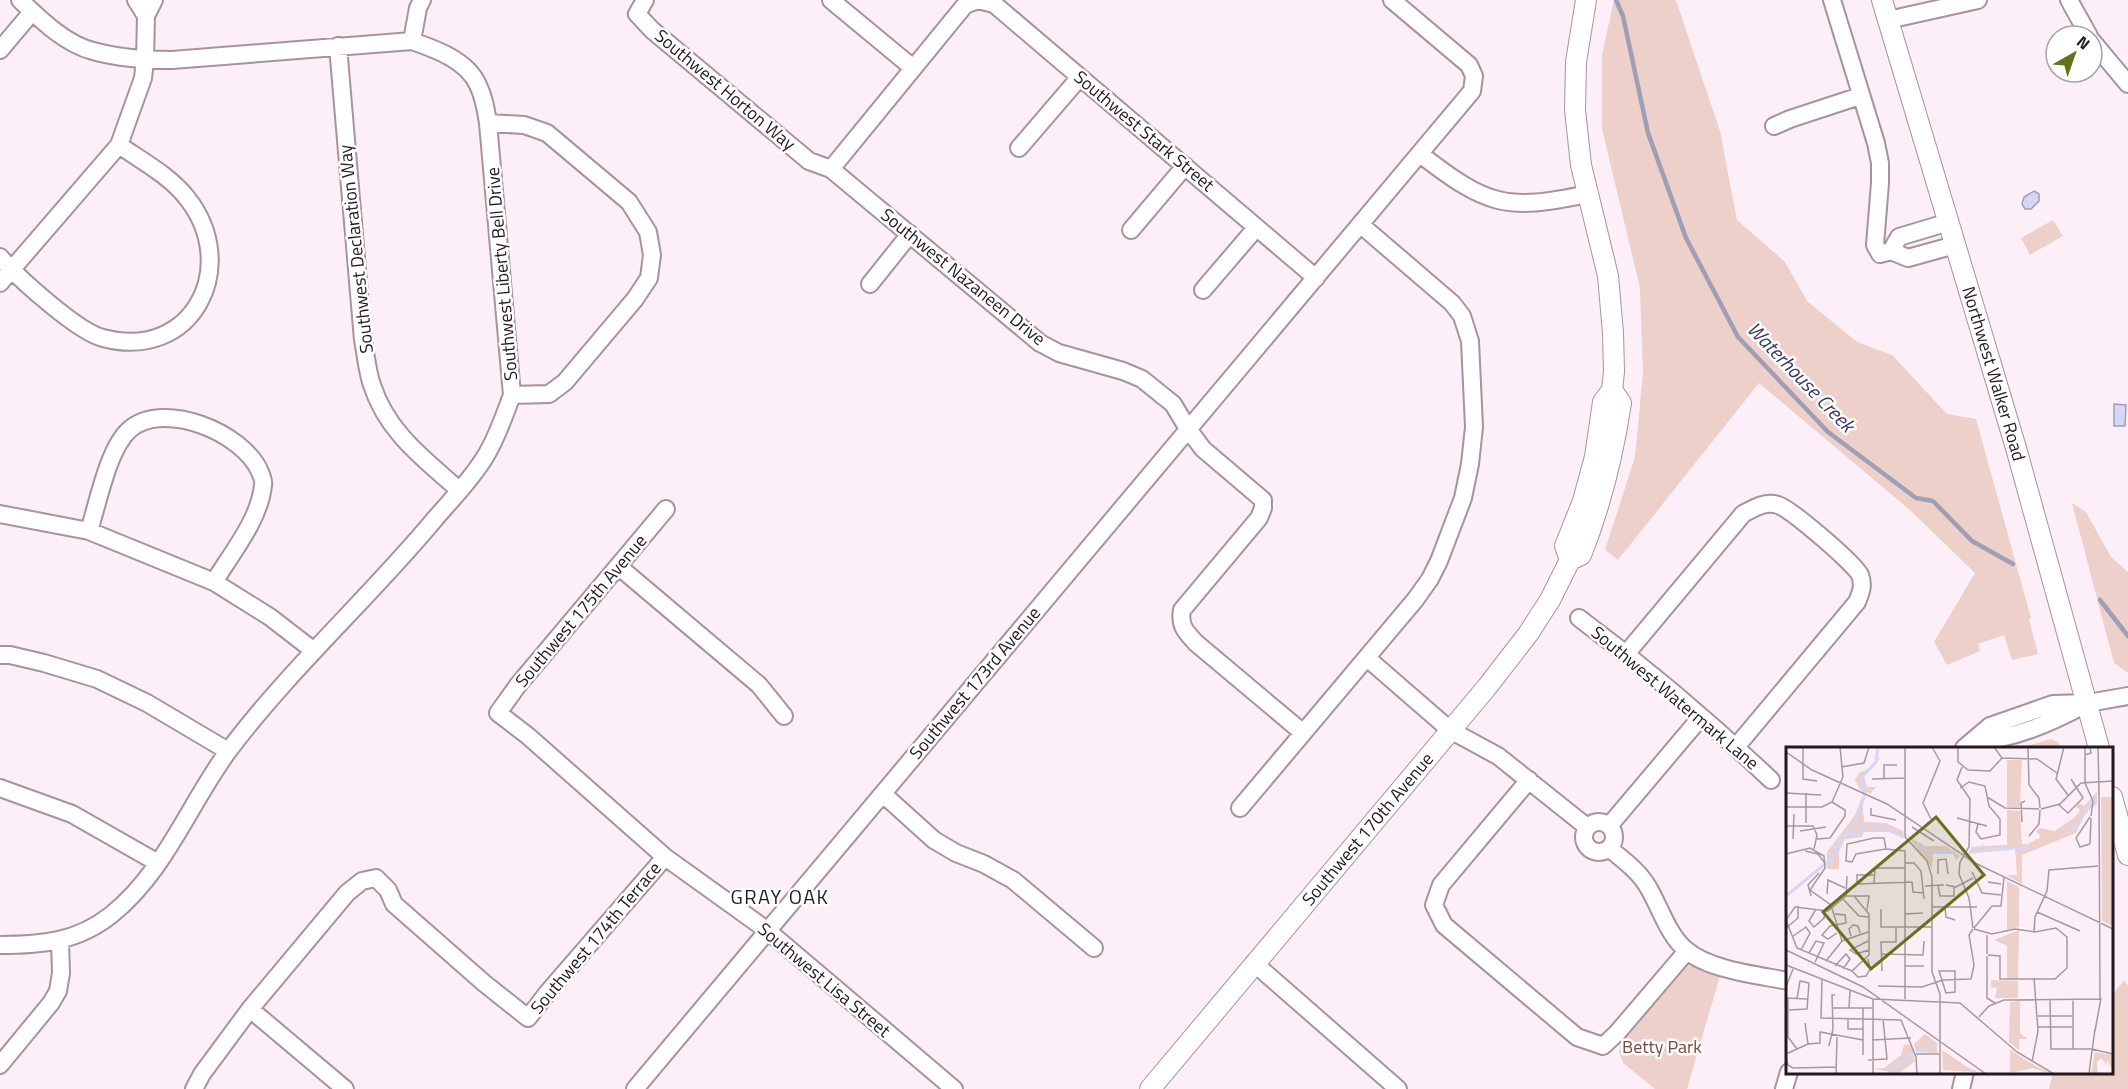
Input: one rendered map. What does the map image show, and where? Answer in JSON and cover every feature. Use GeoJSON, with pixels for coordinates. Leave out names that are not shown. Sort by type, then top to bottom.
{"type":"FeatureCollection","features":[{"type":"Feature","properties":{"kind":"main road","name":"Southwest 170th Avenue"},"geometry":{"type":"LineString","coordinates":[[1150,1089],[1487,687],[1528,634],[1550,600],[1570,560],[1581,555],[1599,506],[1611,462],[1621,403],[1612,390],[1613,333],[1609,279],[1581,165],[1575,110],[1576,62],[1586,0]]}},
{"type":"Feature","properties":{"kind":"main road","name":"Northwest Walker Road"},"geometry":{"type":"LineString","coordinates":[[1882,0],[2016,448],[2099,747]]}},
{"type":"Feature","properties":{"kind":"main road"},"geometry":{"type":"LineString","coordinates":[[2113,801],[2128,855]]}},
{"type":"Feature","properties":{"kind":"street","name":"Southwest Liberty Bell Drive"},"geometry":{"type":"LineString","coordinates":[[0,945],[60,941],[108,917],[126,902],[158,863],[228,751],[314,651],[411,547],[485,457],[512,395],[488,123],[477,82],[467,70],[441,51],[412,41],[172,60],[145,60],[91,51],[63,36],[20,0]]}},
{"type":"Feature","properties":{"kind":"street"},"geometry":{"type":"LineString","coordinates":[[136,0],[146,16]]}},
{"type":"Feature","properties":{"kind":"street"},"geometry":{"type":"LineString","coordinates":[[0,283],[5,263],[119,145],[138,95],[145,60],[146,16],[154,0]]}},
{"type":"Feature","properties":{"kind":"street"},"geometry":{"type":"LineString","coordinates":[[412,41],[418,8],[422,0]]}},
{"type":"Feature","properties":{"kind":"street","name":"Southwest Horton Way"},"geometry":{"type":"LineString","coordinates":[[645,0],[637,14],[652,30],[809,160],[831,169]]}},
{"type":"Feature","properties":{"kind":"street"},"geometry":{"type":"LineString","coordinates":[[831,0],[913,68],[831,169]]}},
{"type":"Feature","properties":{"kind":"street","name":"Southwest Stark Street"},"geometry":{"type":"LineString","coordinates":[[913,68],[965,5],[978,0],[994,4],[1316,278]]}},
{"type":"Feature","properties":{"kind":"street","name":"Southwest 173rd Avenue"},"geometry":{"type":"LineString","coordinates":[[635,1089],[1472,91],[1474,76],[1468,65],[1392,0]]}},
{"type":"Feature","properties":{"kind":"street"},"geometry":{"type":"LineString","coordinates":[[1832,0],[1880,163],[1875,245],[1880,254],[1891,251],[1908,258],[1955,245]]}},
{"type":"Feature","properties":{"kind":"street"},"geometry":{"type":"LineString","coordinates":[[1888,20],[1978,0]]}},
{"type":"Feature","properties":{"kind":"street"},"geometry":{"type":"LineString","coordinates":[[2069,0],[2082,24]]}},
{"type":"Feature","properties":{"kind":"street"},"geometry":{"type":"LineString","coordinates":[[0,50],[32,12]]}},
{"type":"Feature","properties":{"kind":"street","name":"Southwest Declaration Way"},"geometry":{"type":"LineString","coordinates":[[338,46],[363,340],[372,384],[385,416],[405,443],[459,490]]}},
{"type":"Feature","properties":{"kind":"street"},"geometry":{"type":"LineString","coordinates":[[2104,55],[2128,84]]}},
{"type":"Feature","properties":{"kind":"street"},"geometry":{"type":"LineString","coordinates":[[1019,148],[1080,77]]}},
{"type":"Feature","properties":{"kind":"street"},"geometry":{"type":"LineString","coordinates":[[1774,126],[1860,96]]}},
{"type":"Feature","properties":{"kind":"street"},"geometry":{"type":"LineString","coordinates":[[488,123],[524,125],[547,133],[629,202],[648,232],[652,255],[649,278],[635,299],[565,382],[549,394],[512,395]]}},
{"type":"Feature","properties":{"kind":"street"},"geometry":{"type":"LineString","coordinates":[[5,263],[81,328],[102,338],[125,341],[154,339],[178,327],[194,312],[205,294],[210,274],[209,245],[201,223],[188,198],[171,182],[119,145]]}},
{"type":"Feature","properties":{"kind":"street"},"geometry":{"type":"LineString","coordinates":[[1420,154],[1467,189],[1497,201],[1515,204],[1538,203],[1587,194]]}},
{"type":"Feature","properties":{"kind":"street"},"geometry":{"type":"LineString","coordinates":[[1131,230],[1185,166]]}},
{"type":"Feature","properties":{"kind":"street","name":"Southwest Nazaneen Drive"},"geometry":{"type":"LineString","coordinates":[[831,169],[1040,342],[1059,353],[1123,371],[1142,379],[1173,404],[1203,449],[1263,500],[1259,518],[1182,610],[1180,620],[1186,632],[1196,643],[1302,732]]}},
{"type":"Feature","properties":{"kind":"street"},"geometry":{"type":"LineString","coordinates":[[1891,251],[1899,237],[1949,222]]}},
{"type":"Feature","properties":{"kind":"street"},"geometry":{"type":"LineString","coordinates":[[1240,808],[1415,600],[1439,561],[1464,498],[1474,427],[1470,341],[1462,316],[1437,289],[1361,225]]}},
{"type":"Feature","properties":{"kind":"street"},"geometry":{"type":"LineString","coordinates":[[1203,290],[1256,228]]}},
{"type":"Feature","properties":{"kind":"street"},"geometry":{"type":"LineString","coordinates":[[870,284],[910,234]]}},
{"type":"Feature","properties":{"kind":"street"},"geometry":{"type":"LineString","coordinates":[[89,531],[114,450],[127,431],[141,421],[178,418],[218,431],[240,444],[256,464],[264,482],[256,512],[214,582]]}},
{"type":"Feature","properties":{"kind":"street"},"geometry":{"type":"LineString","coordinates":[[1626,654],[1743,514],[1760,505],[1778,505],[1785,509],[1852,563],[1859,573],[1863,586],[1857,602],[1736,747]]}},
{"type":"Feature","properties":{"kind":"street","name":"Southwest 175th Avenue"},"geometry":{"type":"LineString","coordinates":[[498,713],[518,685],[666,509]]}},
{"type":"Feature","properties":{"kind":"street"},"geometry":{"type":"LineString","coordinates":[[0,514],[89,531],[214,582],[270,617],[314,651]]}},
{"type":"Feature","properties":{"kind":"street"},"geometry":{"type":"LineString","coordinates":[[618,566],[759,685],[784,716]]}},
{"type":"Feature","properties":{"kind":"street","name":"Southwest Watermark Lane"},"geometry":{"type":"LineString","coordinates":[[1579,618],[1701,717],[1771,780]]}},
{"type":"Feature","properties":{"kind":"street"},"geometry":{"type":"LineString","coordinates":[[0,655],[44,663],[97,679],[147,703],[228,751]]}},
{"type":"Feature","properties":{"kind":"street"},"geometry":{"type":"LineString","coordinates":[[1367,658],[1450,730],[1498,756],[1587,827]]}},
{"type":"Feature","properties":{"kind":"street"},"geometry":{"type":"LineString","coordinates":[[1969,745],[1990,726],[2053,704],[2088,703],[2128,696]]}},
{"type":"Feature","properties":{"kind":"street","name":"Southwest Lisa Street"},"geometry":{"type":"LineString","coordinates":[[498,713],[528,736],[665,857],[768,931],[954,1089]]}},
{"type":"Feature","properties":{"kind":"street"},"geometry":{"type":"LineString","coordinates":[[1609,826],[1701,717]]}},
{"type":"Feature","properties":{"kind":"street"},"geometry":{"type":"LineString","coordinates":[[1529,780],[1441,885],[1434,905],[1444,925],[1577,1037],[1603,1046],[1617,1033],[1687,951]]}},
{"type":"Feature","properties":{"kind":"street"},"geometry":{"type":"LineString","coordinates":[[0,788],[72,814],[158,863]]}},
{"type":"Feature","properties":{"kind":"street"},"geometry":{"type":"LineString","coordinates":[[883,794],[934,840],[1013,880],[1094,948]]}},
{"type":"Feature","properties":{"kind":"street"},"geometry":{"type":"LineString","coordinates":[[1598,822],[1609,826],[1614,836],[1609,848],[1600,852],[1589,848],[1584,838],[1587,827],[1598,822]]}},
{"type":"Feature","properties":{"kind":"street"},"geometry":{"type":"LineString","coordinates":[[1609,848],[1637,872],[1647,885],[1673,934],[1687,951],[1713,965],[1786,981]]}},
{"type":"Feature","properties":{"kind":"street","name":"Southwest 174th Terrace"},"geometry":{"type":"LineString","coordinates":[[250,1009],[347,893],[362,881],[376,878],[388,890],[394,904],[484,983],[528,1018],[665,857]]}},
{"type":"Feature","properties":{"kind":"street"},"geometry":{"type":"LineString","coordinates":[[0,1065],[51,1003],[58,991],[61,973],[60,941]]}},
{"type":"Feature","properties":{"kind":"street"},"geometry":{"type":"LineString","coordinates":[[1254,963],[1395,1088]]}},
{"type":"Feature","properties":{"kind":"street"},"geometry":{"type":"LineString","coordinates":[[194,1089],[202,1074],[250,1009],[345,1089]]}},
{"type":"Feature","properties":{"kind":"street"},"geometry":{"type":"LineString","coordinates":[[1784,1089],[1788,1074]]}},
{"type":"Feature","properties":{"kind":"street"},"geometry":{"type":"LineString","coordinates":[[1961,1089],[1965,1074]]}},
{"type":"Feature","properties":{"kind":"green space"},"geometry":{"type":"Polygon","coordinates":[[[1614,0],[1675,0],[1677,3],[1720,131],[1737,220],[1785,262],[1807,301],[1857,342],[1892,355],[1947,414],[1976,419],[2031,618],[2029,619],[2038,654],[2012,660],[2004,635],[1978,644],[1980,651],[1947,665],[1934,642],[1975,573],[1911,511],[1759,383],[1618,560],[1605,550],[1635,457],[1643,373],[1640,288],[1602,129],[1602,55],[1614,0]]]}},
{"type":"Feature","properties":{"kind":"green space"},"geometry":{"type":"Polygon","coordinates":[[[2053,220],[2063,236],[2030,255],[2021,238],[2053,220]]]}},
{"type":"Feature","properties":{"kind":"green space"},"geometry":{"type":"Polygon","coordinates":[[[2072,503],[2086,512],[2111,557],[2128,572],[2128,673],[2114,663],[2072,503]]]}},
{"type":"Feature","properties":{"kind":"green space"},"geometry":{"type":"Polygon","coordinates":[[[2051,739],[2058,742],[2061,747],[2023,747],[2051,739]]]}},
{"type":"Feature","properties":{"kind":"green space","name":"Betty Park"},"geometry":{"type":"Polygon","coordinates":[[[1692,965],[1720,976],[1687,1089],[1655,1089],[1623,1063],[1619,1052],[1623,1040],[1683,968],[1692,965]]]}},
{"type":"Feature","properties":{"kind":"green space"},"geometry":{"type":"Polygon","coordinates":[[[2124,980],[2128,986],[2128,1089],[2049,1089],[2053,1074],[2113,1074],[2113,994],[2124,980]]]}},
{"type":"Feature","properties":{"kind":"water"},"geometry":{"type":"Polygon","coordinates":[[[2034,191],[2039,194],[2039,201],[2031,209],[2025,209],[2022,204],[2024,197],[2034,191]]]}},
{"type":"Feature","properties":{"kind":"water"},"geometry":{"type":"Polygon","coordinates":[[[2114,404],[2126,405],[2125,426],[2114,426],[2114,404]]]}},
{"type":"Feature","properties":{"kind":"waterway","name":"Waterhouse Creek"},"geometry":{"type":"LineString","coordinates":[[1616,0],[1623,16],[1648,133],[1686,238],[1738,337],[1828,432],[1916,498],[1933,501],[1972,541],[2013,564]]}},
{"type":"Feature","properties":{"kind":"waterway","name":"Waterhouse Creek"},"geometry":{"type":"LineString","coordinates":[[2100,600],[2128,636]]}},
{"type":"Feature","properties":{"kind":"district","name":"GRAY OAK"},"geometry":{"type":"Point","coordinates":[780,897]}}]}
